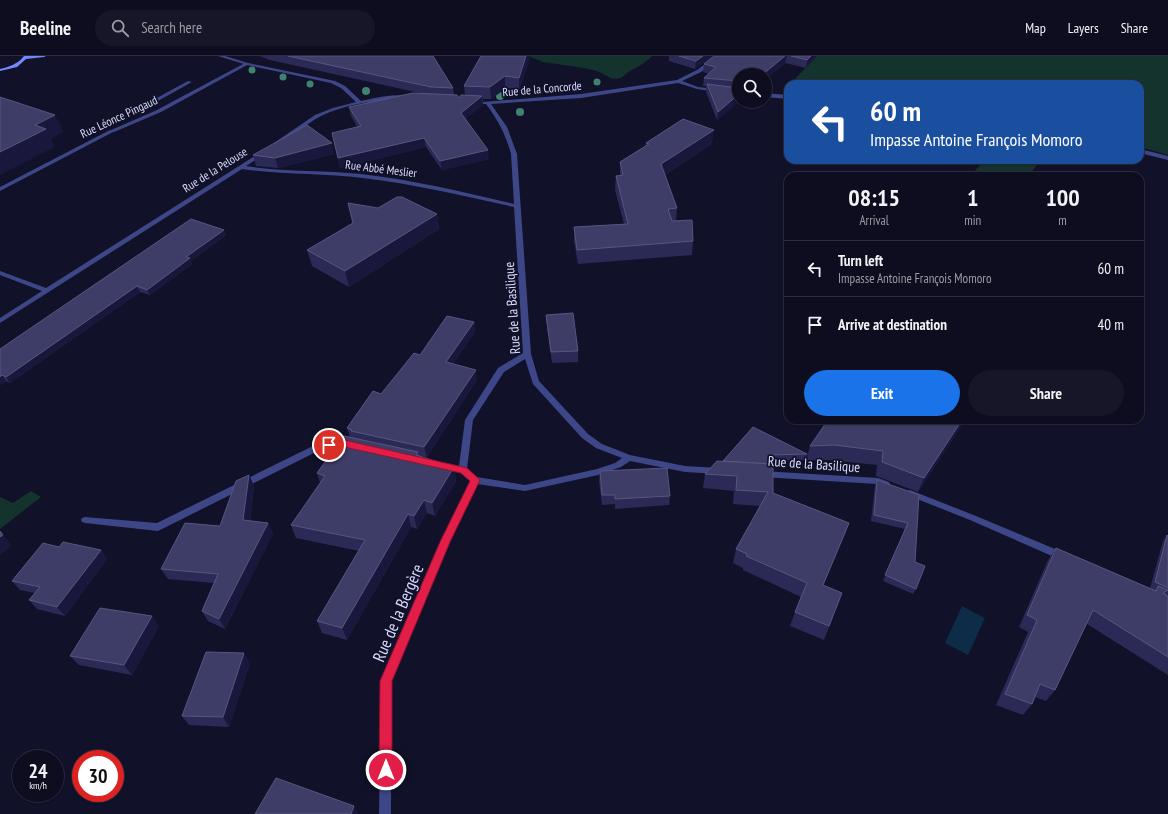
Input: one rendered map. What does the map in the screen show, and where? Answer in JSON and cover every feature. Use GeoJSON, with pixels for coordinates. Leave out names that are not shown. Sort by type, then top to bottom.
{"type":"FeatureCollection","features":[{"type":"Feature","properties":{"kind":"main road"},"geometry":{"type":"LineString","coordinates":[[0,70],[18,64],[26,57],[44,56]]}},
{"type":"Feature","properties":{"kind":"street"},"geometry":{"type":"LineString","coordinates":[[220,56],[248,64],[332,82],[343,87],[360,103]]}},
{"type":"Feature","properties":{"kind":"street","name":"Rue de la Concorde"},"geometry":{"type":"LineString","coordinates":[[476,102],[488,103],[581,96],[678,81],[699,71],[719,56]]}},
{"type":"Feature","properties":{"kind":"street","name":"Rue Léonce Pingaud"},"geometry":{"type":"LineString","coordinates":[[0,189],[112,131],[159,111],[248,64]]}},
{"type":"Feature","properties":{"kind":"street"},"geometry":{"type":"LineString","coordinates":[[678,81],[697,88],[719,91]]}},
{"type":"Feature","properties":{"kind":"street"},"geometry":{"type":"LineString","coordinates":[[145,106],[190,82]]}},
{"type":"Feature","properties":{"kind":"street"},"geometry":{"type":"LineString","coordinates":[[772,96],[784,97]]}},
{"type":"Feature","properties":{"kind":"street"},"geometry":{"type":"LineString","coordinates":[[270,148],[317,116],[360,103],[386,98],[408,97]]}},
{"type":"Feature","properties":{"kind":"street","name":"Rue de la Basilique"},"geometry":{"type":"LineString","coordinates":[[488,103],[499,117],[510,139],[514,154],[517,206],[520,222],[527,354],[536,382],[585,436],[599,446],[629,458],[685,469],[731,472]]}},
{"type":"Feature","properties":{"kind":"street","name":"Rue de la Pelouse"},"geometry":{"type":"LineString","coordinates":[[0,321],[264,152]]}},
{"type":"Feature","properties":{"kind":"street"},"geometry":{"type":"LineString","coordinates":[[1144,152],[1168,158]]}},
{"type":"Feature","properties":{"kind":"street","name":"Rue Abbé Meslier"},"geometry":{"type":"LineString","coordinates":[[240,167],[276,172],[361,176],[440,188],[517,206]]}},
{"type":"Feature","properties":{"kind":"street"},"geometry":{"type":"LineString","coordinates":[[0,273],[46,291]]}},
{"type":"Feature","properties":{"kind":"street"},"geometry":{"type":"LineString","coordinates":[[463,470],[469,420],[502,370],[527,354]]}},
{"type":"Feature","properties":{"kind":"street"},"geometry":{"type":"LineString","coordinates":[[85,520],[158,527],[318,447],[340,443],[356,446]]}},
{"type":"Feature","properties":{"kind":"street"},"geometry":{"type":"LineString","coordinates":[[433,464],[463,470],[475,480],[525,488],[598,472],[618,465],[629,458]]}},
{"type":"Feature","properties":{"kind":"street","name":"Rue de la Basilique"},"geometry":{"type":"LineString","coordinates":[[753,473],[878,481],[973,518],[1074,561]]}},
{"type":"Feature","properties":{"kind":"street","name":"Rue de la Bergère"},"geometry":{"type":"LineString","coordinates":[[385,814],[386,681],[445,542],[475,480]]}},
{"type":"Feature","properties":{"kind":"green space"},"geometry":{"type":"Polygon","coordinates":[[[528,56],[652,56],[621,78],[613,79],[597,71],[543,62],[528,56]]]}},
{"type":"Feature","properties":{"kind":"green space"},"geometry":{"type":"Polygon","coordinates":[[[817,56],[1168,56],[1168,155],[1144,148],[1144,80],[794,80],[817,56]]]}},
{"type":"Feature","properties":{"kind":"green space"},"geometry":{"type":"Polygon","coordinates":[[[981,164],[1038,164],[1031,172],[974,172],[981,164]]]}},
{"type":"Feature","properties":{"kind":"green space"},"geometry":{"type":"Polygon","coordinates":[[[31,491],[41,497],[0,529],[0,497],[13,503],[31,491]]]}},
{"type":"Feature","properties":{"kind":"water"},"geometry":{"type":"Polygon","coordinates":[[[962,606],[985,618],[968,655],[945,643],[962,606]]]}},
{"type":"Feature","properties":{"kind":"building"},"geometry":{"type":"Polygon","coordinates":[[[288,56],[433,56],[453,88],[431,87],[288,56]]]}},
{"type":"Feature","properties":{"kind":"building"},"geometry":{"type":"Polygon","coordinates":[[[481,56],[526,56],[519,78],[505,76],[490,87],[464,86],[481,56]]]}},
{"type":"Feature","properties":{"kind":"building"},"geometry":{"type":"Polygon","coordinates":[[[679,56],[703,56],[696,61],[679,56]]]}},
{"type":"Feature","properties":{"kind":"building"},"geometry":{"type":"Polygon","coordinates":[[[714,56],[785,56],[770,68],[732,68],[732,80],[704,78],[716,67],[704,64],[714,56]]]}},
{"type":"Feature","properties":{"kind":"building"},"geometry":{"type":"Polygon","coordinates":[[[791,56],[811,56],[807,60],[791,56]]]}},
{"type":"Feature","properties":{"kind":"building"},"geometry":{"type":"Polygon","coordinates":[[[707,84],[732,87],[732,100],[718,112],[707,84]]]}},
{"type":"Feature","properties":{"kind":"building"},"geometry":{"type":"Polygon","coordinates":[[[413,93],[457,95],[459,98],[461,95],[482,96],[461,113],[488,150],[440,161],[424,138],[338,158],[332,133],[361,126],[349,107],[413,93]]]}},
{"type":"Feature","properties":{"kind":"building"},"geometry":{"type":"Polygon","coordinates":[[[0,97],[55,115],[35,125],[46,129],[0,152],[0,97]]]}},
{"type":"Feature","properties":{"kind":"building"},"geometry":{"type":"Polygon","coordinates":[[[683,119],[714,130],[661,164],[677,208],[668,209],[672,221],[692,220],[693,241],[577,250],[574,227],[628,224],[616,176],[623,175],[620,162],[649,144],[646,143],[683,119]]]}},
{"type":"Feature","properties":{"kind":"building"},"geometry":{"type":"Polygon","coordinates":[[[307,125],[332,143],[275,158],[253,155],[307,125]]]}},
{"type":"Feature","properties":{"kind":"building"},"geometry":{"type":"Polygon","coordinates":[[[397,197],[402,197],[437,214],[345,271],[307,250],[353,223],[348,203],[378,208],[397,197]]]}},
{"type":"Feature","properties":{"kind":"building"},"geometry":{"type":"Polygon","coordinates":[[[191,219],[224,230],[186,257],[190,258],[147,290],[137,286],[6,377],[2,375],[0,377],[0,349],[191,219]]]}},
{"type":"Feature","properties":{"kind":"building"},"geometry":{"type":"Polygon","coordinates":[[[573,313],[578,351],[551,352],[546,315],[573,313]]]}},
{"type":"Feature","properties":{"kind":"building"},"geometry":{"type":"Polygon","coordinates":[[[447,316],[474,322],[446,362],[476,370],[424,447],[351,431],[352,430],[347,428],[373,391],[381,394],[414,353],[420,355],[447,316]]]}},
{"type":"Feature","properties":{"kind":"building"},"geometry":{"type":"Polygon","coordinates":[[[825,424],[959,424],[924,478],[882,462],[883,451],[834,445],[810,446],[825,424]]]}},
{"type":"Feature","properties":{"kind":"building"},"geometry":{"type":"Polygon","coordinates":[[[753,427],[807,454],[770,455],[771,464],[723,461],[753,427]]]}},
{"type":"Feature","properties":{"kind":"building"},"geometry":{"type":"Polygon","coordinates":[[[344,436],[418,452],[416,455],[454,467],[432,503],[424,500],[414,516],[408,514],[342,628],[317,621],[365,540],[291,525],[325,476],[317,473],[344,436]]]}},
{"type":"Feature","properties":{"kind":"building"},"geometry":{"type":"Polygon","coordinates":[[[717,461],[773,464],[773,493],[849,523],[823,585],[842,593],[829,626],[795,612],[807,583],[746,556],[747,554],[736,549],[768,492],[736,490],[737,476],[705,474],[717,461]]]}},
{"type":"Feature","properties":{"kind":"building"},"geometry":{"type":"Polygon","coordinates":[[[667,468],[670,496],[615,499],[615,495],[602,495],[600,471],[667,468]]]}},
{"type":"Feature","properties":{"kind":"building"},"geometry":{"type":"Polygon","coordinates":[[[249,475],[243,520],[268,523],[219,619],[202,611],[218,574],[161,569],[185,523],[220,526],[236,481],[249,475]]]}},
{"type":"Feature","properties":{"kind":"building"},"geometry":{"type":"Polygon","coordinates":[[[877,480],[919,495],[915,562],[925,566],[916,589],[885,575],[908,523],[874,515],[877,480]]]}},
{"type":"Feature","properties":{"kind":"building"},"geometry":{"type":"Polygon","coordinates":[[[1167,535],[1168,536],[1168,588],[1155,582],[1167,535]]]}},
{"type":"Feature","properties":{"kind":"building"},"geometry":{"type":"Polygon","coordinates":[[[63,542],[101,550],[57,607],[29,600],[40,587],[12,581],[43,543],[59,547],[63,542]]]}},
{"type":"Feature","properties":{"kind":"building"},"geometry":{"type":"Polygon","coordinates":[[[1056,548],[1156,591],[1158,586],[1168,590],[1163,593],[1168,596],[1168,657],[1093,610],[1055,690],[1040,684],[1032,704],[1005,694],[1037,620],[1027,615],[1056,548]]]}},
{"type":"Feature","properties":{"kind":"building"},"geometry":{"type":"Polygon","coordinates":[[[100,608],[152,616],[124,665],[70,656],[100,608]]]}},
{"type":"Feature","properties":{"kind":"building"},"geometry":{"type":"Polygon","coordinates":[[[206,652],[244,653],[223,717],[182,716],[206,652]]]}},
{"type":"Feature","properties":{"kind":"building"},"geometry":{"type":"Polygon","coordinates":[[[276,778],[354,806],[351,814],[255,814],[276,778]]]}},
{"type":"Feature","properties":{"kind":"route"},"geometry":{"type":"LineString","coordinates":[[329,445],[340,443],[463,470],[475,480],[445,542],[386,681],[386,770]]}}]}
